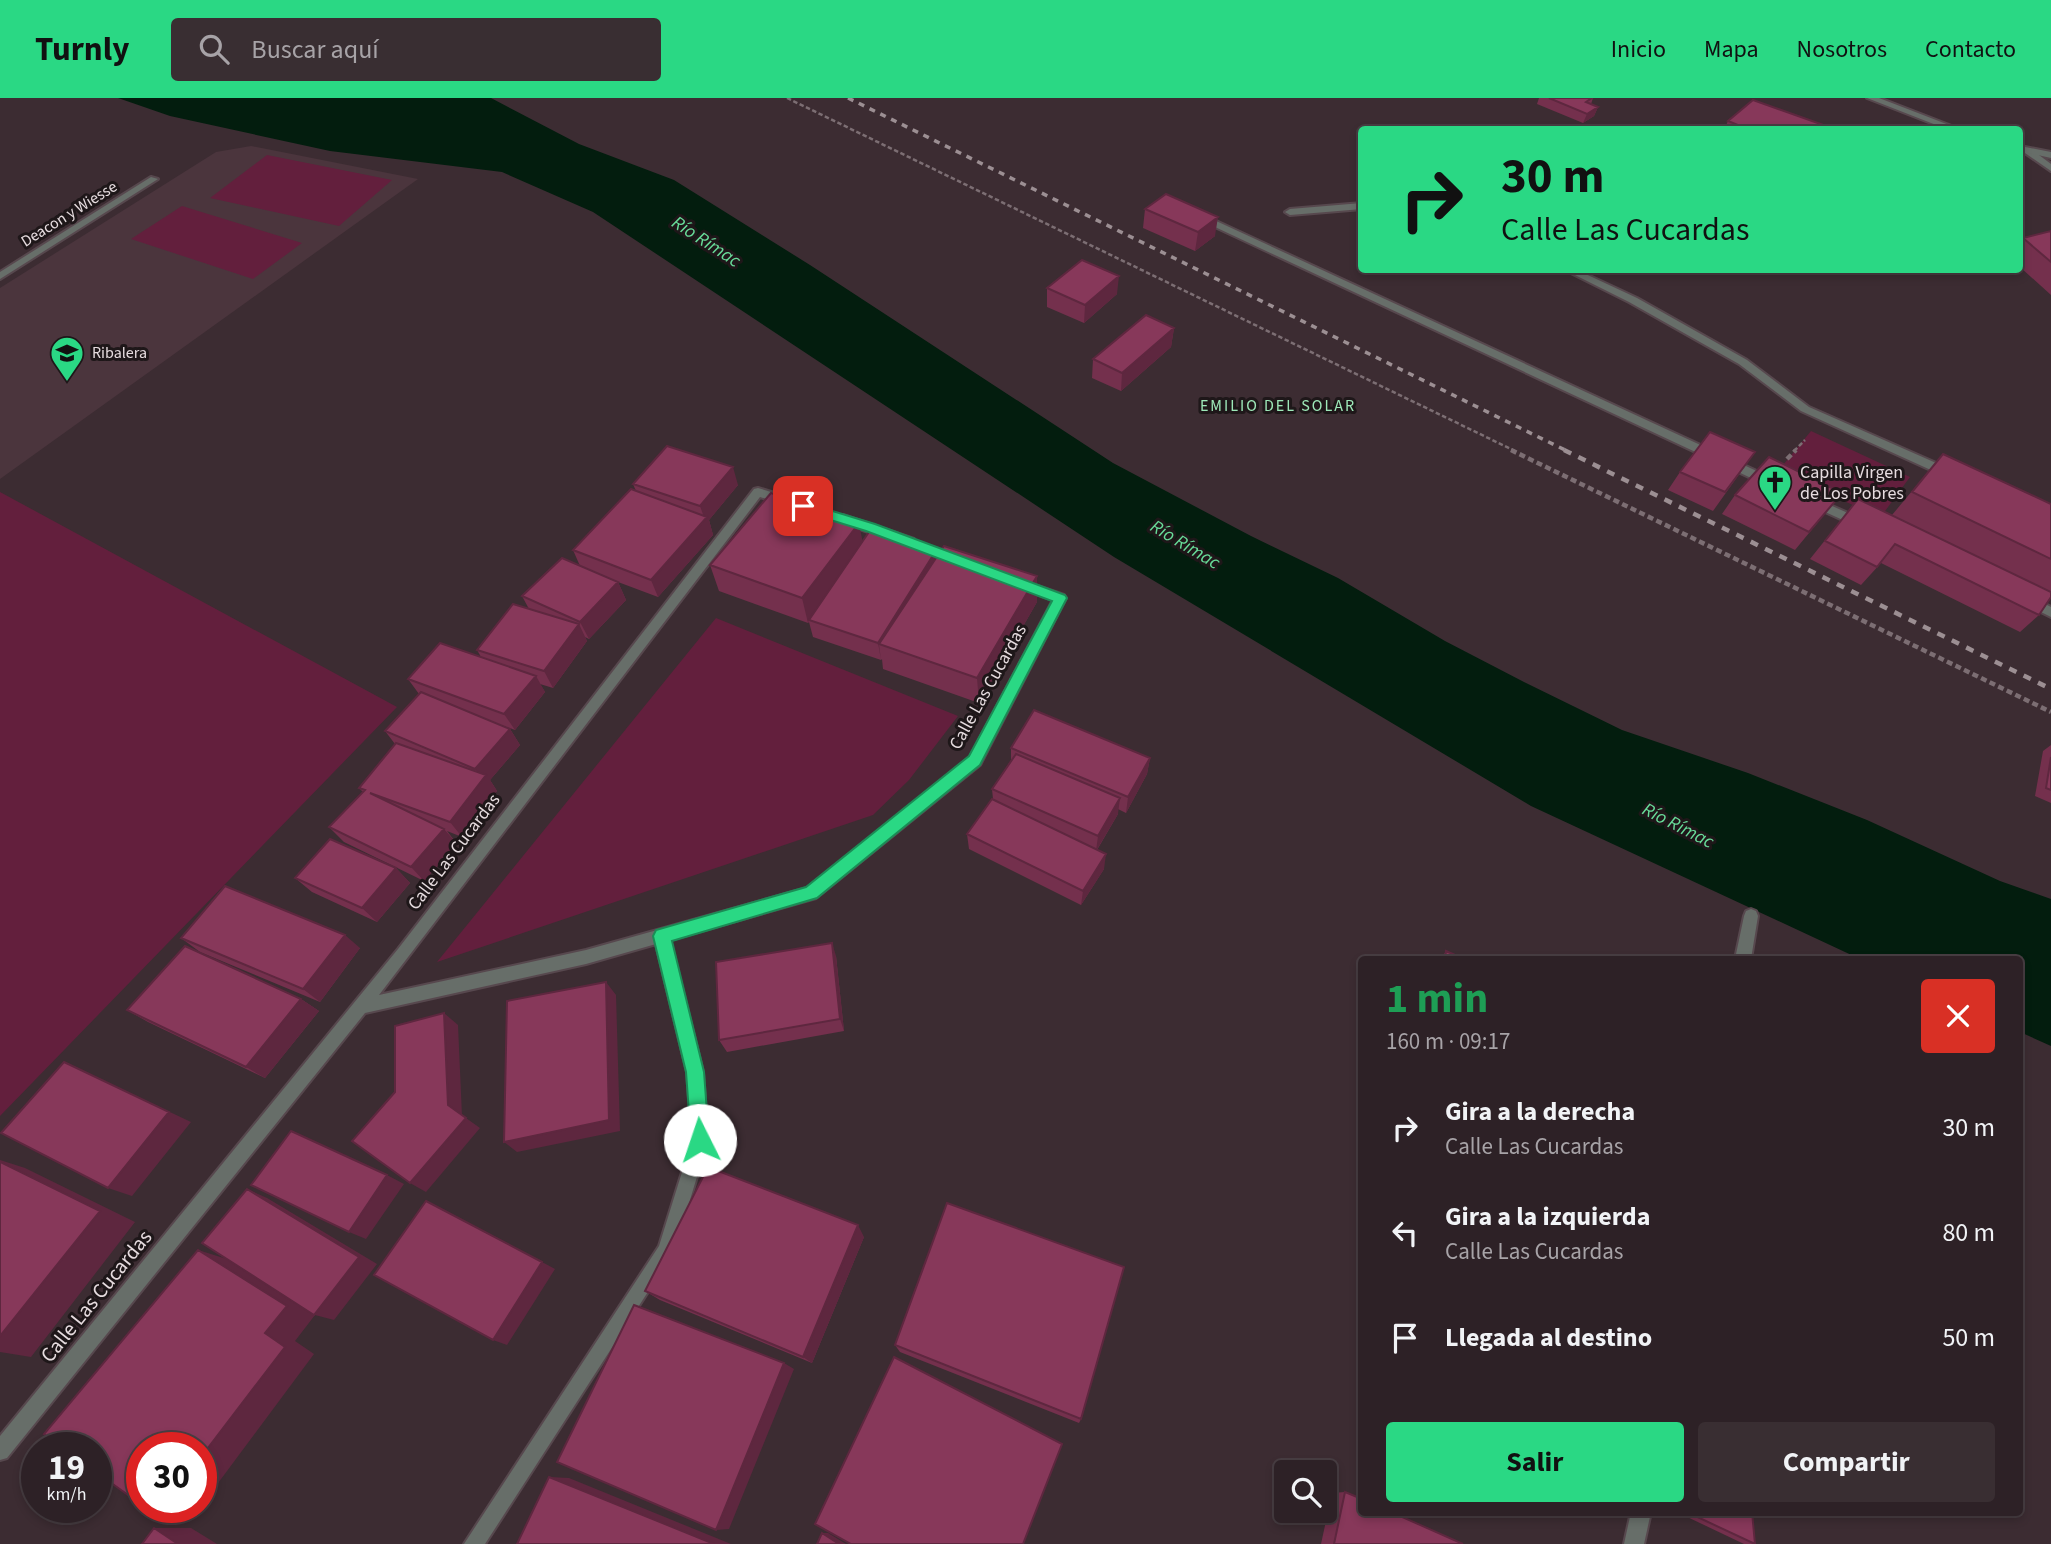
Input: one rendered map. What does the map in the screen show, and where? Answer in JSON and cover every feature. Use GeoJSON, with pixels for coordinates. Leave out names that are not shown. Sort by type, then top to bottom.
{"type":"FeatureCollection","features":[{"type":"Feature","properties":{"kind":"street"},"geometry":{"type":"LineString","coordinates":[[1871,98],[1947,126]]}},
{"type":"Feature","properties":{"kind":"street"},"geometry":{"type":"LineString","coordinates":[[2024,150],[2051,155]]}},
{"type":"Feature","properties":{"kind":"street"},"geometry":{"type":"LineString","coordinates":[[2024,150],[2051,168]]}},
{"type":"Feature","properties":{"kind":"street","name":"Deacon y Wiesse"},"geometry":{"type":"LineString","coordinates":[[0,276],[154,179]]}},
{"type":"Feature","properties":{"kind":"street"},"geometry":{"type":"LineString","coordinates":[[1290,212],[1358,206]]}},
{"type":"Feature","properties":{"kind":"street"},"geometry":{"type":"LineString","coordinates":[[1187,211],[1780,486]]}},
{"type":"Feature","properties":{"kind":"street"},"geometry":{"type":"LineString","coordinates":[[1576,273],[1633,300],[1743,362],[1805,409],[1963,480]]}},
{"type":"Feature","properties":{"kind":"street","name":"Calle Las Cucardas"},"geometry":{"type":"LineString","coordinates":[[0,1451],[359,1007],[758,492],[796,504]]}},
{"type":"Feature","properties":{"kind":"street"},"geometry":{"type":"LineString","coordinates":[[1804,497],[1878,532]]}},
{"type":"Feature","properties":{"kind":"street"},"geometry":{"type":"LineString","coordinates":[[833,516],[921,547]]}},
{"type":"Feature","properties":{"kind":"street","name":"Calle Las Cucardas"},"geometry":{"type":"LineString","coordinates":[[359,1007],[586,957],[811,893],[975,761],[1060,598],[1009,580]]}},
{"type":"Feature","properties":{"kind":"street"},"geometry":{"type":"LineString","coordinates":[[2014,594],[2051,612]]}},
{"type":"Feature","properties":{"kind":"street"},"geometry":{"type":"LineString","coordinates":[[1744,956],[1751,916]]}},
{"type":"Feature","properties":{"kind":"street"},"geometry":{"type":"LineString","coordinates":[[474,1544],[666,1250],[700,1140],[695,1072],[662,936]]}},
{"type":"Feature","properties":{"kind":"street"},"geometry":{"type":"LineString","coordinates":[[1634,1544],[1640,1516]]}},
{"type":"Feature","properties":{"kind":"path"},"geometry":{"type":"LineString","coordinates":[[787,98],[2051,712]]}},
{"type":"Feature","properties":{"kind":"path"},"geometry":{"type":"LineString","coordinates":[[1767,480],[1825,418]]}},
{"type":"Feature","properties":{"kind":"shaded area","name":"Ribalera"},"geometry":{"type":"Polygon","coordinates":[[[251,146],[418,179],[0,479],[0,288],[216,152],[251,146]]]}},
{"type":"Feature","properties":{"kind":"shaded area"},"geometry":{"type":"Polygon","coordinates":[[[267,155],[392,180],[339,226],[210,198],[267,155]]]}},
{"type":"Feature","properties":{"kind":"shaded area"},"geometry":{"type":"Polygon","coordinates":[[[182,206],[302,243],[253,279],[131,239],[182,206]]]}},
{"type":"Feature","properties":{"kind":"shaded area"},"geometry":{"type":"Polygon","coordinates":[[[1811,431],[1910,477],[1880,518],[1779,470],[1811,431]]]}},
{"type":"Feature","properties":{"kind":"shaded area"},"geometry":{"type":"Polygon","coordinates":[[[0,492],[397,707],[0,1116],[0,492]]]}},
{"type":"Feature","properties":{"kind":"shaded area"},"geometry":{"type":"Polygon","coordinates":[[[716,618],[958,716],[909,780],[873,815],[437,962],[716,618]]]}},
{"type":"Feature","properties":{"kind":"water","name":"Río Rímac"},"geometry":{"type":"Polygon","coordinates":[[[118,98],[491,98],[579,144],[674,180],[810,265],[1113,463],[1251,536],[1338,578],[1445,641],[1622,730],[1748,773],[1867,820],[2000,881],[2051,899],[2051,1046],[2023,1033],[2023,956],[1854,956],[1531,806],[1114,557],[593,212],[502,172],[330,151],[170,116],[118,98]]]}},
{"type":"Feature","properties":{"kind":"building"},"geometry":{"type":"Polygon","coordinates":[[[1549,98],[1592,98],[1586,102],[1598,107],[1587,114],[1549,98]]]}},
{"type":"Feature","properties":{"kind":"building"},"geometry":{"type":"Polygon","coordinates":[[[1753,100],[1826,126],[1740,126],[1728,121],[1753,100]]]}},
{"type":"Feature","properties":{"kind":"building"},"geometry":{"type":"Polygon","coordinates":[[[1166,194],[1218,217],[1198,232],[1145,209],[1166,194]]]}},
{"type":"Feature","properties":{"kind":"building"},"geometry":{"type":"Polygon","coordinates":[[[2051,231],[2051,262],[2023,238],[2051,231]]]}},
{"type":"Feature","properties":{"kind":"building"},"geometry":{"type":"Polygon","coordinates":[[[1082,260],[1119,276],[1085,305],[1047,288],[1082,260]]]}},
{"type":"Feature","properties":{"kind":"building"},"geometry":{"type":"Polygon","coordinates":[[[1146,315],[1174,328],[1122,373],[1093,359],[1146,315]]]}},
{"type":"Feature","properties":{"kind":"building"},"geometry":{"type":"Polygon","coordinates":[[[1710,432],[1755,452],[1725,492],[1680,472],[1710,432]]]}},
{"type":"Feature","properties":{"kind":"building"},"geometry":{"type":"Polygon","coordinates":[[[667,446],[733,467],[700,506],[633,484],[667,446]]]}},
{"type":"Feature","properties":{"kind":"building"},"geometry":{"type":"Polygon","coordinates":[[[1943,454],[2051,504],[2051,559],[1912,492],[1943,454]]]}},
{"type":"Feature","properties":{"kind":"building"},"geometry":{"type":"Polygon","coordinates":[[[1769,457],[1842,493],[1809,532],[1735,495],[1769,457]]]}},
{"type":"Feature","properties":{"kind":"building"},"geometry":{"type":"Polygon","coordinates":[[[631,489],[707,517],[651,580],[573,550],[631,489]]]}},
{"type":"Feature","properties":{"kind":"building"},"geometry":{"type":"Polygon","coordinates":[[[771,493],[859,523],[802,598],[710,565],[771,493]]]}},
{"type":"Feature","properties":{"kind":"building"},"geometry":{"type":"Polygon","coordinates":[[[1858,499],[2051,592],[2051,597],[2039,615],[1895,544],[1877,567],[1825,541],[1858,499]]]}},
{"type":"Feature","properties":{"kind":"building"},"geometry":{"type":"Polygon","coordinates":[[[871,529],[937,549],[878,643],[809,620],[871,529]]]}},
{"type":"Feature","properties":{"kind":"building"},"geometry":{"type":"Polygon","coordinates":[[[944,546],[1037,576],[977,678],[879,644],[944,546]]]}},
{"type":"Feature","properties":{"kind":"building"},"geometry":{"type":"Polygon","coordinates":[[[562,558],[618,582],[580,622],[522,596],[562,558]]]}},
{"type":"Feature","properties":{"kind":"building"},"geometry":{"type":"Polygon","coordinates":[[[513,604],[579,624],[544,671],[477,650],[513,604]]]}},
{"type":"Feature","properties":{"kind":"building"},"geometry":{"type":"Polygon","coordinates":[[[440,643],[536,676],[504,714],[408,679],[440,643]]]}},
{"type":"Feature","properties":{"kind":"building"},"geometry":{"type":"Polygon","coordinates":[[[421,692],[510,729],[475,769],[385,731],[421,692]]]}},
{"type":"Feature","properties":{"kind":"building"},"geometry":{"type":"Polygon","coordinates":[[[1034,710],[1150,758],[1128,797],[1011,748],[1034,710]]]}},
{"type":"Feature","properties":{"kind":"building"},"geometry":{"type":"Polygon","coordinates":[[[396,743],[486,775],[450,822],[370,793],[444,829],[411,867],[329,827],[365,790],[359,788],[396,743]]]}},
{"type":"Feature","properties":{"kind":"building"},"geometry":{"type":"Polygon","coordinates":[[[1016,754],[1120,798],[1098,836],[992,789],[1016,754]]]}},
{"type":"Feature","properties":{"kind":"building"},"geometry":{"type":"Polygon","coordinates":[[[2051,757],[2051,790],[2046,788],[2051,757]]]}},
{"type":"Feature","properties":{"kind":"building"},"geometry":{"type":"Polygon","coordinates":[[[992,799],[1106,854],[1083,891],[967,834],[992,799]]]}},
{"type":"Feature","properties":{"kind":"building"},"geometry":{"type":"Polygon","coordinates":[[[330,839],[396,868],[362,908],[295,878],[330,839]]]}},
{"type":"Feature","properties":{"kind":"building"},"geometry":{"type":"Polygon","coordinates":[[[225,886],[345,935],[303,989],[181,938],[225,886]]]}},
{"type":"Feature","properties":{"kind":"building"},"geometry":{"type":"Polygon","coordinates":[[[832,943],[840,1019],[719,1040],[716,962],[832,943]]]}},
{"type":"Feature","properties":{"kind":"building"},"geometry":{"type":"Polygon","coordinates":[[[185,946],[301,999],[246,1067],[127,1010],[185,946]]]}},
{"type":"Feature","properties":{"kind":"building"},"geometry":{"type":"Polygon","coordinates":[[[606,982],[609,1120],[504,1142],[507,1001],[606,982]]]}},
{"type":"Feature","properties":{"kind":"building"},"geometry":{"type":"Polygon","coordinates":[[[444,1013],[448,1105],[466,1118],[410,1183],[352,1141],[395,1092],[395,1026],[444,1013]]]}},
{"type":"Feature","properties":{"kind":"building"},"geometry":{"type":"Polygon","coordinates":[[[64,1062],[169,1112],[108,1188],[1,1133],[64,1062]]]}},
{"type":"Feature","properties":{"kind":"building"},"geometry":{"type":"Polygon","coordinates":[[[291,1131],[387,1175],[349,1232],[251,1185],[291,1131]]]}},
{"type":"Feature","properties":{"kind":"building"},"geometry":{"type":"Polygon","coordinates":[[[0,1162],[100,1211],[0,1336],[0,1162]]]}},
{"type":"Feature","properties":{"kind":"building"},"geometry":{"type":"Polygon","coordinates":[[[708,1167],[858,1225],[803,1357],[645,1291],[708,1167]]]}},
{"type":"Feature","properties":{"kind":"building"},"geometry":{"type":"Polygon","coordinates":[[[247,1189],[359,1257],[314,1315],[202,1243],[247,1189]]]}},
{"type":"Feature","properties":{"kind":"building"},"geometry":{"type":"Polygon","coordinates":[[[426,1201],[542,1262],[493,1340],[374,1275],[426,1201]]]}},
{"type":"Feature","properties":{"kind":"building"},"geometry":{"type":"Polygon","coordinates":[[[947,1203],[1124,1267],[1081,1419],[895,1345],[947,1203]]]}},
{"type":"Feature","properties":{"kind":"building"},"geometry":{"type":"Polygon","coordinates":[[[198,1250],[287,1306],[265,1333],[285,1347],[217,1436],[217,1432],[126,1432],[126,1494],[112,1483],[112,1432],[46,1432],[198,1250]]]}},
{"type":"Feature","properties":{"kind":"building"},"geometry":{"type":"Polygon","coordinates":[[[634,1305],[784,1363],[716,1530],[557,1462],[634,1305]]]}},
{"type":"Feature","properties":{"kind":"building"},"geometry":{"type":"Polygon","coordinates":[[[894,1357],[1062,1444],[1023,1544],[851,1544],[815,1524],[894,1357]]]}},
{"type":"Feature","properties":{"kind":"building"},"geometry":{"type":"Polygon","coordinates":[[[549,1477],[714,1544],[517,1544],[549,1477]]]}},
{"type":"Feature","properties":{"kind":"building"},"geometry":{"type":"Polygon","coordinates":[[[1345,1492],[1358,1497],[1358,1516],[1400,1516],[1463,1544],[1334,1544],[1345,1492]]]}},
{"type":"Feature","properties":{"kind":"building"},"geometry":{"type":"Polygon","coordinates":[[[1695,1516],[1752,1516],[1755,1544],[1695,1516]]]}},
{"type":"Feature","properties":{"kind":"building"},"geometry":{"type":"Polygon","coordinates":[[[154,1528],[178,1544],[142,1544],[154,1528]]]}},
{"type":"Feature","properties":{"kind":"building"},"geometry":{"type":"Polygon","coordinates":[[[822,1533],[839,1544],[817,1544],[822,1533]]]}},
{"type":"Feature","properties":{"kind":"railway"},"geometry":{"type":"LineString","coordinates":[[848,98],[1567,451]]}},
{"type":"Feature","properties":{"kind":"railway"},"geometry":{"type":"LineString","coordinates":[[1564,450],[2051,689]]}},
{"type":"Feature","properties":{"kind":"place","name":"Ribalera"},"geometry":{"type":"Point","coordinates":[67,383]}},
{"type":"Feature","properties":{"kind":"place","name":"Capilla Virgen de Los Pobres"},"geometry":{"type":"Point","coordinates":[1775,512]}},
{"type":"Feature","properties":{"kind":"district","name":"EMILIO DEL SOLAR"},"geometry":{"type":"Point","coordinates":[1278,406]}},
{"type":"Feature","properties":{"kind":"route"},"geometry":{"type":"LineString","coordinates":[[700,1140],[695,1072],[662,936],[811,893],[975,761],[1060,598],[803,506]]}}]}
